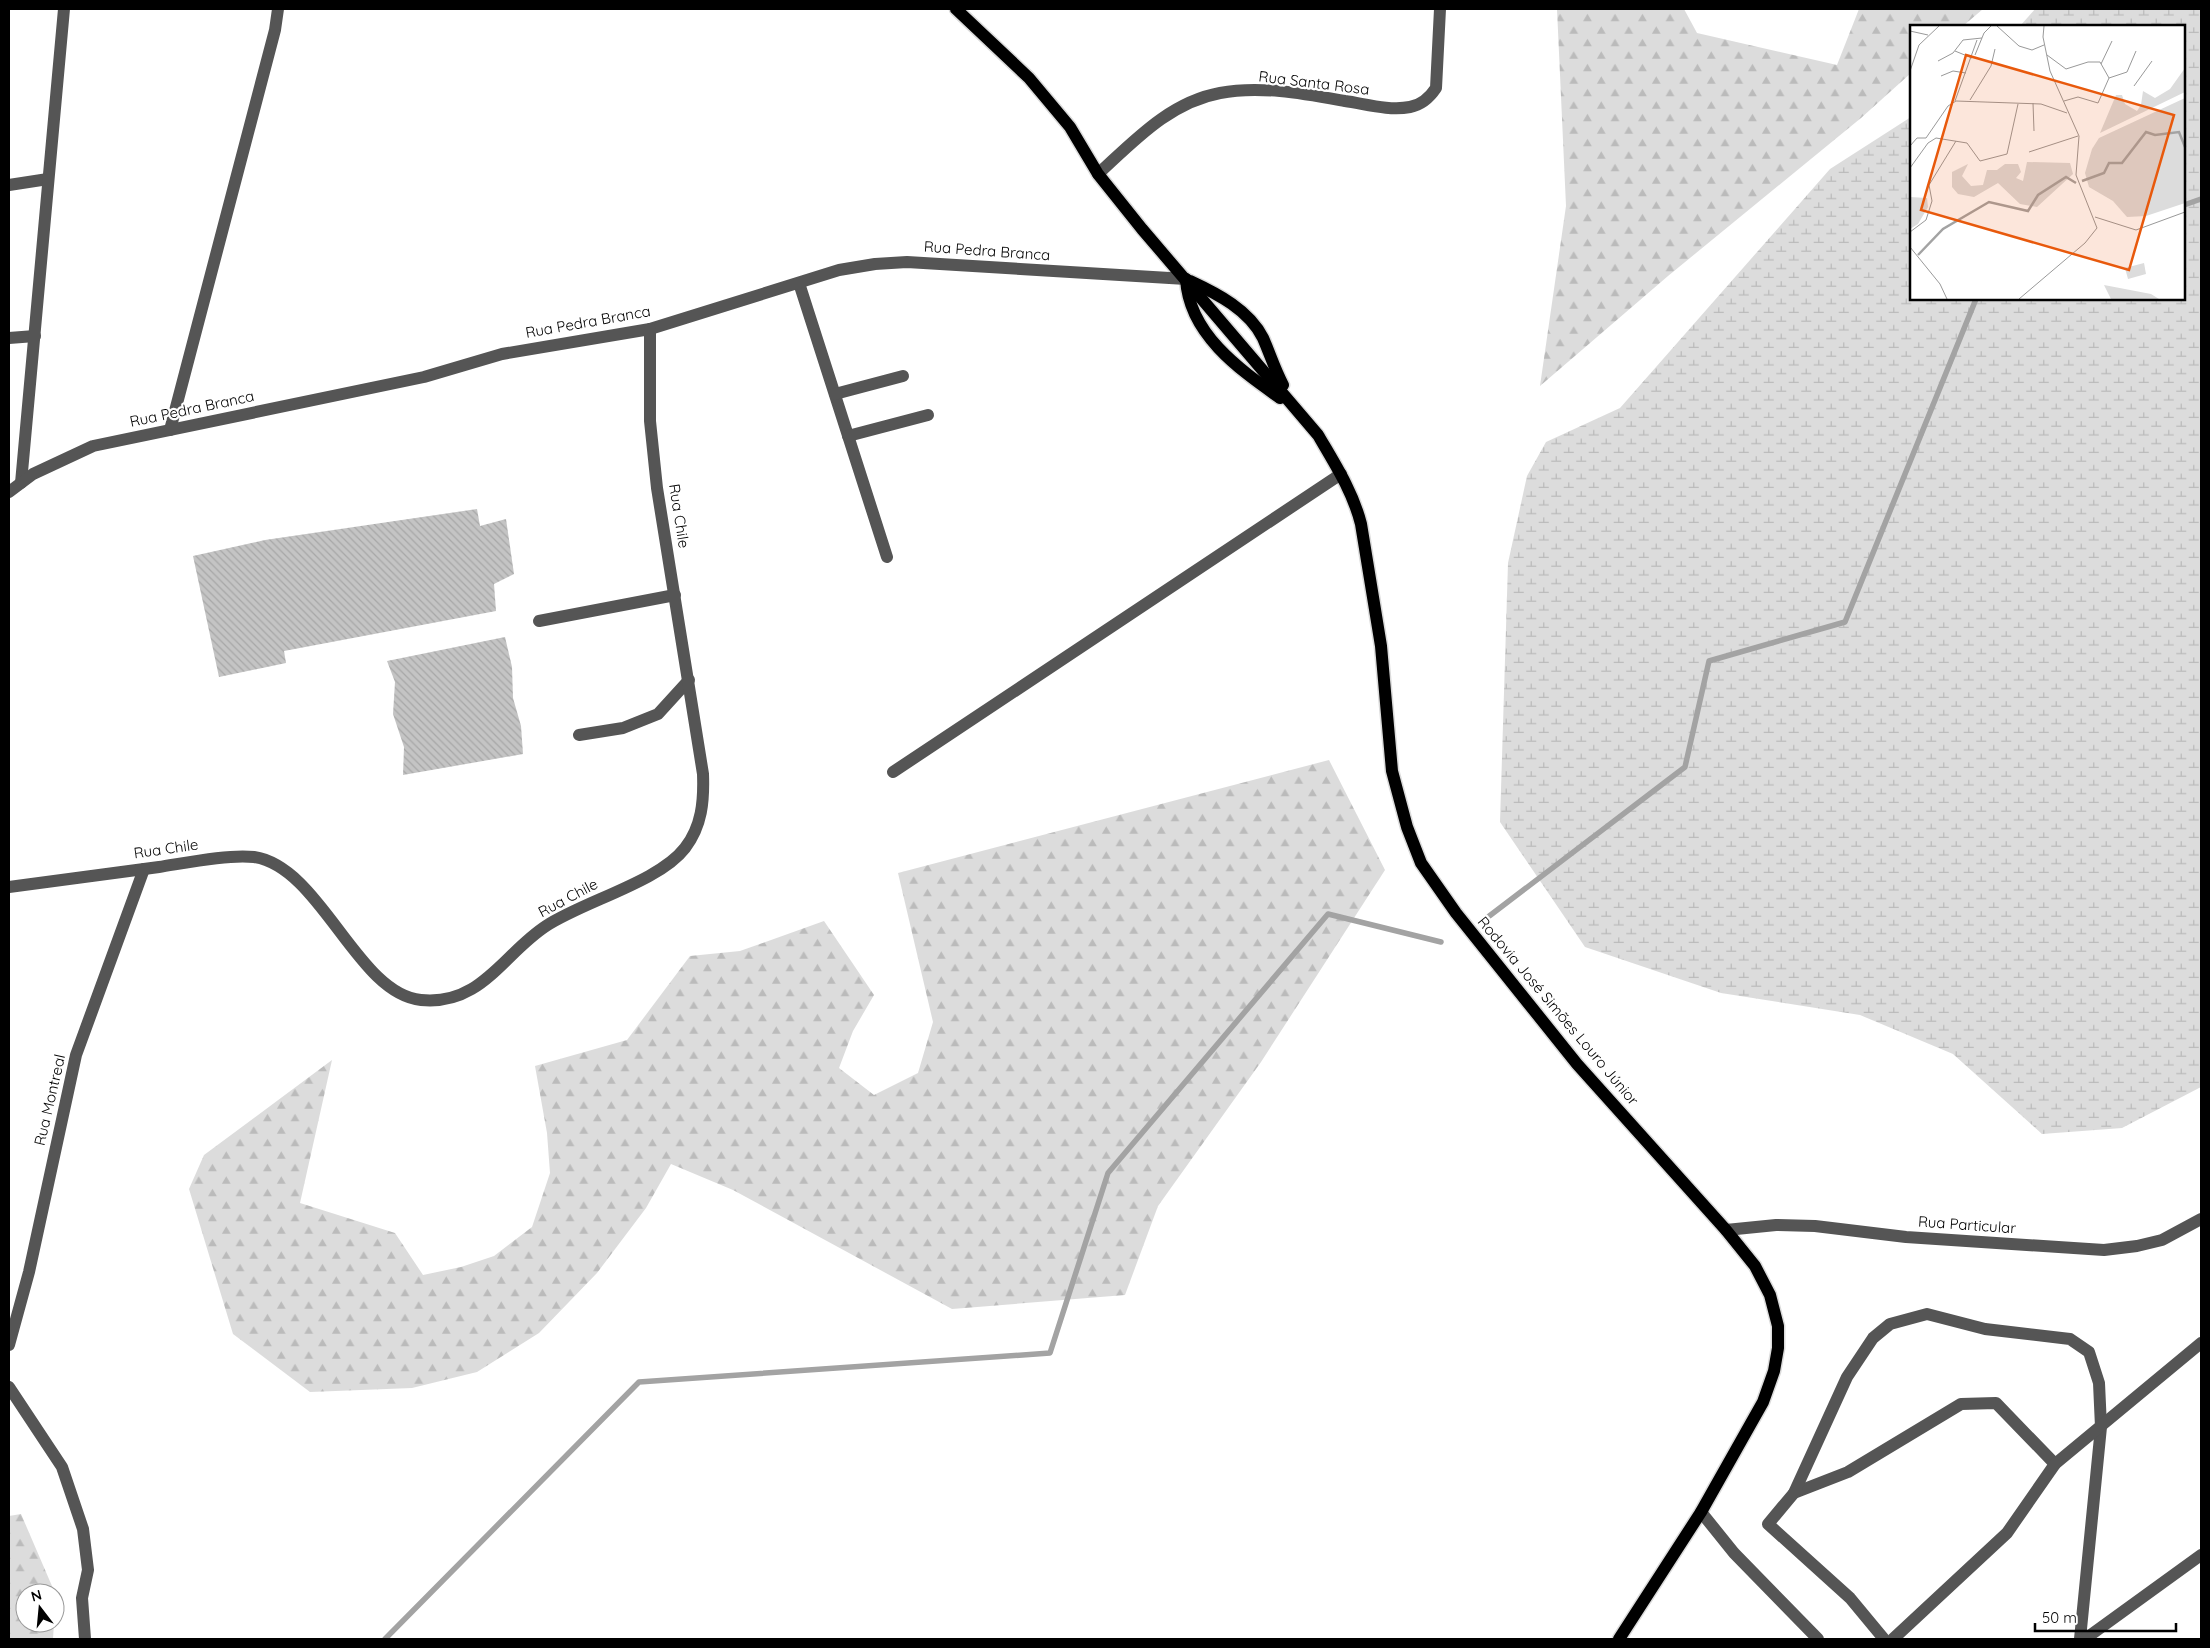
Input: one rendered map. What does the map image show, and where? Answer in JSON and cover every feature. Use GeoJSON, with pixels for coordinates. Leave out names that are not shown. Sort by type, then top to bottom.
{"type":"FeatureCollection","features":[{"type":"Feature","properties":{"kind":"main road","name":"Rodovia José Simões Louro Júnior"},"geometry":{"type":"LineString","coordinates":[[956,9],[1029,78],[1070,127],[1098,174],[1318,435],[1341,474],[1356,505],[1370,570],[1381,646],[1392,771],[1407,828],[1421,863],[1456,913],[1577,1064],[1726,1230],[1755,1266],[1770,1295],[1778,1326],[1778,1348],[1774,1371],[1763,1402],[1701,1512],[1619,1639]]}},
{"type":"Feature","properties":{"kind":"main road","name":"Rodovia José Simões Louro Júnior"},"geometry":{"type":"LineString","coordinates":[[1186,279],[1221,296],[1242,312],[1262,336],[1276,372],[1295,408]]}},
{"type":"Feature","properties":{"kind":"main road","name":"Rodovia José Simões Louro Júnior"},"geometry":{"type":"LineString","coordinates":[[1186,279],[1187,295],[1211,340],[1241,371],[1295,408]]}},
{"type":"Feature","properties":{"kind":"street"},"geometry":{"type":"LineString","coordinates":[[21,483],[64,9]]}},
{"type":"Feature","properties":{"kind":"street"},"geometry":{"type":"LineString","coordinates":[[170,430],[275,30],[278,9]]}},
{"type":"Feature","properties":{"kind":"street","name":"Rua Santa Rosa"},"geometry":{"type":"LineString","coordinates":[[1098,174],[1144,132],[1167,115],[1194,100],[1221,92],[1266,91],[1379,107],[1410,107],[1430,98],[1436,88],[1440,9]]}},
{"type":"Feature","properties":{"kind":"street"},"geometry":{"type":"LineString","coordinates":[[9,185],[48,179]]}},
{"type":"Feature","properties":{"kind":"street","name":"Rua Pedra Branca"},"geometry":{"type":"LineString","coordinates":[[9,492],[33,474],[93,446],[424,377],[502,354],[650,329],[839,270],[907,262],[1186,279]]}},
{"type":"Feature","properties":{"kind":"street"},"geometry":{"type":"LineString","coordinates":[[799,283],[887,556]]}},
{"type":"Feature","properties":{"kind":"street","name":"Rua Chile"},"geometry":{"type":"LineString","coordinates":[[9,887],[206,860],[254,857],[278,867],[298,880],[356,952],[381,979],[401,993],[418,1000],[438,1001],[458,997],[478,987],[516,949],[547,925],[667,866],[684,849],[696,832],[704,802],[703,774],[676,596],[657,488],[650,421],[650,329]]}},
{"type":"Feature","properties":{"kind":"street"},"geometry":{"type":"LineString","coordinates":[[9,338],[34,336]]}},
{"type":"Feature","properties":{"kind":"street"},"geometry":{"type":"LineString","coordinates":[[834,394],[903,376]]}},
{"type":"Feature","properties":{"kind":"street"},"geometry":{"type":"LineString","coordinates":[[848,436],[928,415]]}},
{"type":"Feature","properties":{"kind":"street"},"geometry":{"type":"LineString","coordinates":[[893,772],[1341,474]]}},
{"type":"Feature","properties":{"kind":"street"},"geometry":{"type":"LineString","coordinates":[[539,621],[676,596]]}},
{"type":"Feature","properties":{"kind":"street"},"geometry":{"type":"LineString","coordinates":[[579,735],[623,728],[658,714],[688,680]]}},
{"type":"Feature","properties":{"kind":"street","name":"Rua Montreal"},"geometry":{"type":"LineString","coordinates":[[9,1345],[29,1272],[76,1055],[144,869]]}},
{"type":"Feature","properties":{"kind":"street","name":"Rua Particular"},"geometry":{"type":"LineString","coordinates":[[1726,1230],[1776,1225],[1814,1226],[1906,1237],[2104,1250],[2137,1246],[2162,1240],[2201,1219]]}},
{"type":"Feature","properties":{"kind":"street"},"geometry":{"type":"LineString","coordinates":[[1884,1639],[1850,1598],[1768,1524],[1794,1493],[1847,1377],[1873,1338],[1890,1324],[1927,1314],[1985,1328],[2070,1340],[2089,1352],[2098,1383],[2101,1427],[2080,1639]]}},
{"type":"Feature","properties":{"kind":"street"},"geometry":{"type":"LineString","coordinates":[[1893,1639],[2007,1533],[2055,1464],[2201,1343]]}},
{"type":"Feature","properties":{"kind":"street"},"geometry":{"type":"LineString","coordinates":[[9,1387],[62,1467],[83,1529],[88,1570],[82,1598],[85,1639]]}},
{"type":"Feature","properties":{"kind":"street"},"geometry":{"type":"LineString","coordinates":[[1794,1493],[1848,1472],[1961,1404],[1996,1403],[2055,1464]]}},
{"type":"Feature","properties":{"kind":"street"},"geometry":{"type":"LineString","coordinates":[[1701,1512],[1734,1553],[1818,1639]]}},
{"type":"Feature","properties":{"kind":"street"},"geometry":{"type":"LineString","coordinates":[[2085,1639],[2201,1555]]}},
{"type":"Feature","properties":{"kind":"green space"},"geometry":{"type":"Polygon","coordinates":[[[1557,9],[1684,9],[1697,33],[1837,65],[1859,9],[1983,9],[1964,25],[1910,25],[1910,74],[1861,118],[1668,276],[1540,386],[1566,206],[1557,9]]]}},
{"type":"Feature","properties":{"kind":"green space"},"geometry":{"type":"Polygon","coordinates":[[[2035,9],[2201,9],[2201,1087],[2122,1128],[2042,1134],[1953,1054],[1860,1015],[1721,993],[1585,947],[1500,822],[1508,563],[1527,476],[1546,442],[1620,408],[1830,169],[1910,118],[1910,300],[2185,300],[2185,25],[2021,25],[2035,9]]]}},
{"type":"Feature","properties":{"kind":"green space"},"geometry":{"type":"Polygon","coordinates":[[[1329,760],[1385,870],[1261,1062],[1158,1206],[1125,1295],[952,1309],[733,1190],[671,1164],[646,1208],[597,1273],[539,1333],[477,1372],[412,1388],[310,1392],[233,1334],[189,1189],[204,1155],[332,1060],[300,1203],[395,1233],[423,1275],[461,1267],[494,1256],[532,1227],[550,1173],[547,1133],[535,1066],[627,1040],[690,956],[740,951],[824,921],[874,995],[853,1031],[839,1068],[874,1095],[918,1073],[933,1022],[898,873],[1329,760]]]}},
{"type":"Feature","properties":{"kind":"green space"},"geometry":{"type":"Polygon","coordinates":[[[21,1514],[51,1583],[15,1583],[15,1633],[53,1633],[53,1639],[9,1639],[9,1516],[21,1514]]]}},
{"type":"Feature","properties":{"kind":"building"},"geometry":{"type":"Polygon","coordinates":[[[477,509],[480,526],[506,519],[514,574],[494,584],[496,611],[284,651],[286,663],[219,677],[193,556],[265,540],[477,509]]]}},
{"type":"Feature","properties":{"kind":"building"},"geometry":{"type":"Polygon","coordinates":[[[505,637],[512,667],[513,698],[521,726],[523,754],[403,775],[404,747],[393,714],[395,682],[387,661],[505,637]]]}},
{"type":"Feature","properties":{"kind":"waterway"},"geometry":{"type":"LineString","coordinates":[[2185,205],[2201,199]]}},
{"type":"Feature","properties":{"kind":"waterway"},"geometry":{"type":"LineString","coordinates":[[1488,917],[1685,767],[1709,661],[1845,622],[1976,300]]}},
{"type":"Feature","properties":{"kind":"waterway"},"geometry":{"type":"LineString","coordinates":[[385,1639],[639,1382],[1050,1353],[1108,1173],[1328,914],[1441,942]]}}]}
